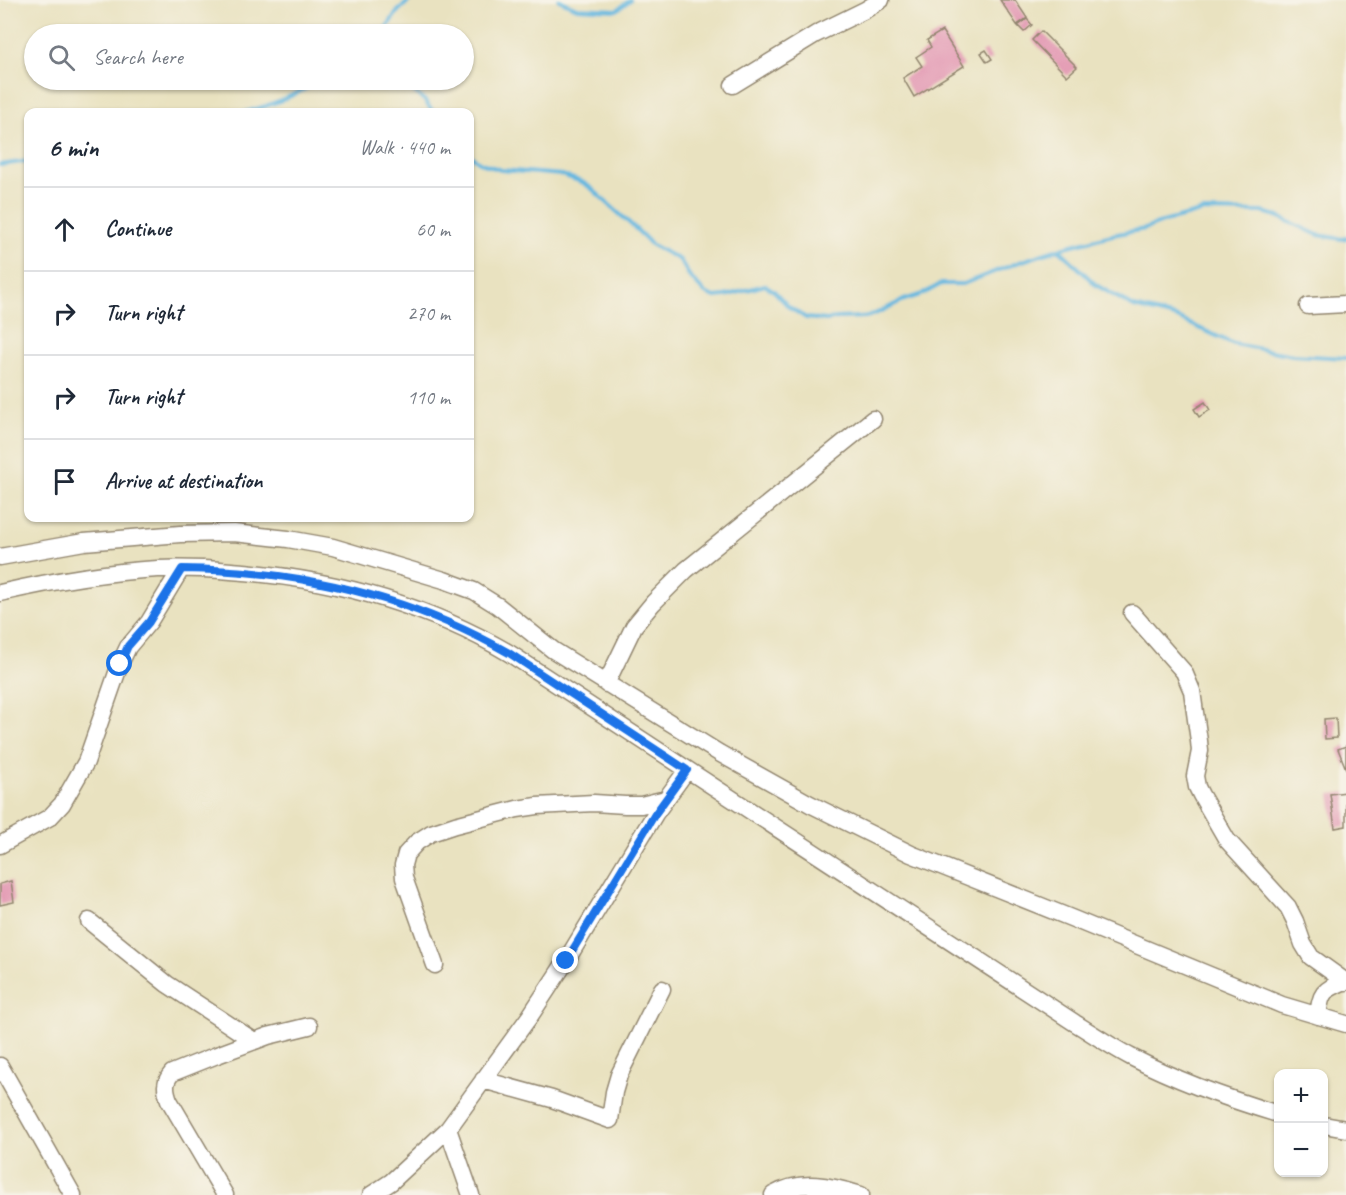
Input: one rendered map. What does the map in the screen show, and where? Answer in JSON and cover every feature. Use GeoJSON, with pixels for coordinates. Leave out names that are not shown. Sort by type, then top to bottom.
{"type":"FeatureCollection","features":[{"type":"Feature","properties":{"kind":"street"},"geometry":{"type":"LineString","coordinates":[[733,85],[816,34],[881,0]]}},
{"type":"Feature","properties":{"kind":"street"},"geometry":{"type":"LineString","coordinates":[[1308,306],[1346,304]]}},
{"type":"Feature","properties":{"kind":"street"},"geometry":{"type":"LineString","coordinates":[[606,684],[634,626],[686,570],[873,419]]}},
{"type":"Feature","properties":{"kind":"street"},"geometry":{"type":"LineString","coordinates":[[0,557],[84,543],[180,534],[234,533],[333,547],[444,580],[474,591],[498,606],[553,650],[729,758],[810,804],[911,854],[1282,1005],[1346,1024]]}},
{"type":"Feature","properties":{"kind":"street"},"geometry":{"type":"LineString","coordinates":[[0,593],[38,584],[103,574],[161,569],[260,573],[337,586],[380,597],[434,616],[469,631],[509,653],[1065,1017],[1130,1056],[1194,1086],[1274,1113]]}},
{"type":"Feature","properties":{"kind":"street"},"geometry":{"type":"LineString","coordinates":[[0,845],[50,817],[62,804],[86,762],[128,646],[149,622],[182,569]]}},
{"type":"Feature","properties":{"kind":"street"},"geometry":{"type":"LineString","coordinates":[[1132,614],[1184,672],[1188,681],[1192,692],[1200,751],[1196,782],[1227,840],[1292,913],[1303,944],[1311,957],[1346,981]]}},
{"type":"Feature","properties":{"kind":"street"},"geometry":{"type":"LineString","coordinates":[[371,1195],[391,1182],[448,1129],[530,1016],[655,814],[687,770]]}},
{"type":"Feature","properties":{"kind":"street"},"geometry":{"type":"LineString","coordinates":[[435,965],[404,878],[403,865],[406,854],[417,842],[431,833],[517,808],[573,804],[641,805],[666,799]]}},
{"type":"Feature","properties":{"kind":"street"},"geometry":{"type":"LineString","coordinates":[[89,921],[187,999],[254,1041]]}},
{"type":"Feature","properties":{"kind":"street"},"geometry":{"type":"LineString","coordinates":[[1318,1016],[1323,993],[1346,981]]}},
{"type":"Feature","properties":{"kind":"street"},"geometry":{"type":"LineString","coordinates":[[483,1080],[552,1099],[610,1120],[619,1075],[662,989]]}},
{"type":"Feature","properties":{"kind":"street"},"geometry":{"type":"LineString","coordinates":[[225,1195],[169,1100],[165,1084],[172,1073],[254,1041],[309,1026]]}},
{"type":"Feature","properties":{"kind":"street"},"geometry":{"type":"LineString","coordinates":[[0,1066],[73,1195]]}},
{"type":"Feature","properties":{"kind":"street"},"geometry":{"type":"LineString","coordinates":[[1328,1126],[1346,1129]]}},
{"type":"Feature","properties":{"kind":"street"},"geometry":{"type":"LineString","coordinates":[[448,1129],[471,1195]]}},
{"type":"Feature","properties":{"kind":"street"},"geometry":{"type":"LineString","coordinates":[[773,1195],[798,1185],[817,1184],[861,1195]]}},
{"type":"Feature","properties":{"kind":"building"},"geometry":{"type":"Polygon","coordinates":[[[1000,0],[1015,0],[1027,18],[1017,25],[1000,0]]]}},
{"type":"Feature","properties":{"kind":"building"},"geometry":{"type":"Polygon","coordinates":[[[1027,19],[1032,25],[1024,32],[1018,26],[1027,19]]]}},
{"type":"Feature","properties":{"kind":"building"},"geometry":{"type":"Polygon","coordinates":[[[942,31],[964,66],[914,97],[903,78],[922,66],[916,57],[931,47],[927,40],[942,31]]]}},
{"type":"Feature","properties":{"kind":"building"},"geometry":{"type":"Polygon","coordinates":[[[1041,31],[1077,67],[1067,76],[1032,40],[1041,31]]]}},
{"type":"Feature","properties":{"kind":"building"},"geometry":{"type":"Polygon","coordinates":[[[986,50],[992,59],[987,62],[981,53],[986,50]]]}},
{"type":"Feature","properties":{"kind":"building"},"geometry":{"type":"Polygon","coordinates":[[[1205,402],[1210,410],[1199,417],[1194,409],[1205,402]]]}},
{"type":"Feature","properties":{"kind":"building"},"geometry":{"type":"Polygon","coordinates":[[[1336,718],[1337,738],[1325,739],[1324,719],[1336,718]]]}},
{"type":"Feature","properties":{"kind":"building"},"geometry":{"type":"Polygon","coordinates":[[[1346,746],[1346,769],[1338,749],[1346,746]]]}},
{"type":"Feature","properties":{"kind":"building"},"geometry":{"type":"Polygon","coordinates":[[[1346,792],[1346,826],[1335,828],[1330,794],[1346,792]]]}},
{"type":"Feature","properties":{"kind":"building"},"geometry":{"type":"Polygon","coordinates":[[[11,881],[14,902],[0,905],[0,884],[11,881]]]}},
{"type":"Feature","properties":{"kind":"waterway"},"geometry":{"type":"LineString","coordinates":[[389,24],[410,0]]}},
{"type":"Feature","properties":{"kind":"waterway"},"geometry":{"type":"LineString","coordinates":[[559,0],[577,8],[617,10],[630,0]]}},
{"type":"Feature","properties":{"kind":"waterway"},"geometry":{"type":"LineString","coordinates":[[259,108],[303,90]]}},
{"type":"Feature","properties":{"kind":"waterway"},"geometry":{"type":"LineString","coordinates":[[412,90],[430,108]]}},
{"type":"Feature","properties":{"kind":"waterway"},"geometry":{"type":"LineString","coordinates":[[474,158],[501,170],[562,175],[582,182],[652,245],[680,260],[690,277],[705,293],[715,297],[725,296],[765,285],[789,307],[806,318],[827,320],[865,317],[923,294],[941,284],[963,284],[1065,247],[1145,229],[1204,211],[1262,212],[1318,235],[1346,238]]}},
{"type":"Feature","properties":{"kind":"waterway"},"geometry":{"type":"LineString","coordinates":[[0,165],[24,162]]}},
{"type":"Feature","properties":{"kind":"waterway"},"geometry":{"type":"LineString","coordinates":[[1059,249],[1096,285],[1134,307],[1175,317],[1234,344],[1293,355],[1346,358]]}},
{"type":"Feature","properties":{"kind":"route"},"geometry":{"type":"LineString","coordinates":[[120,664],[128,646],[149,622],[182,569],[260,573],[337,586],[380,597],[434,616],[485,639],[687,770],[655,814],[566,961]]}}]}
